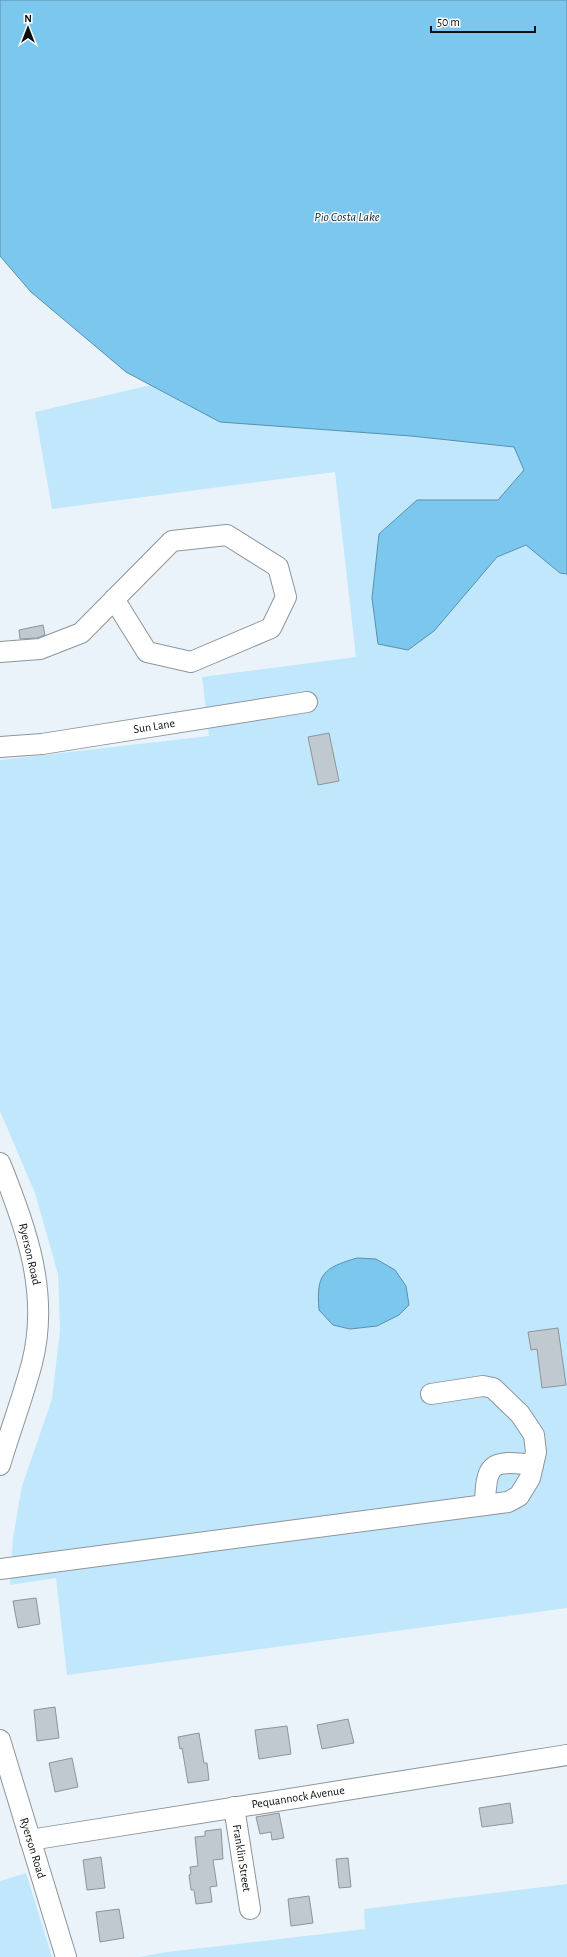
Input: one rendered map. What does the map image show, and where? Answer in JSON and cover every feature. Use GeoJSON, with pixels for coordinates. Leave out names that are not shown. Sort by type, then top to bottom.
{"type":"FeatureCollection","features":[{"type":"Feature","properties":{"kind":"street"},"geometry":{"type":"LineString","coordinates":[[0,652],[40,649],[81,633],[114,599],[172,541],[227,535],[278,566],[286,596],[271,628],[190,662],[147,652],[114,599]]}},
{"type":"Feature","properties":{"kind":"street","name":"Sun Lane"},"geometry":{"type":"LineString","coordinates":[[0,747],[42,744],[307,702]]}},
{"type":"Feature","properties":{"kind":"street","name":"Ryerson Road"},"geometry":{"type":"LineString","coordinates":[[0,1162],[6,1194],[33,1260],[38,1288],[38,1316],[32,1363],[0,1465]]}},
{"type":"Feature","properties":{"kind":"street"},"geometry":{"type":"LineString","coordinates":[[0,1569],[508,1502],[519,1496],[530,1478],[536,1452],[534,1435],[520,1414],[493,1388],[483,1386],[431,1394]]}},
{"type":"Feature","properties":{"kind":"street"},"geometry":{"type":"LineString","coordinates":[[484,1505],[486,1479],[490,1470],[500,1464],[513,1462],[533,1465]]}},
{"type":"Feature","properties":{"kind":"street","name":"Ryerson Road"},"geometry":{"type":"LineString","coordinates":[[0,1740],[66,1957]]}},
{"type":"Feature","properties":{"kind":"street","name":"Pequannock Avenue"},"geometry":{"type":"LineString","coordinates":[[30,1840],[567,1755]]}},
{"type":"Feature","properties":{"kind":"street","name":"Franklin Street"},"geometry":{"type":"LineString","coordinates":[[234,1807],[250,1909]]}},
{"type":"Feature","properties":{"kind":"shaded area"},"geometry":{"type":"Polygon","coordinates":[[[567,376],[567,1608],[67,1675],[56,1578],[10,1585],[13,1538],[22,1486],[52,1399],[60,1330],[58,1274],[35,1193],[0,1111],[0,760],[209,736],[202,677],[356,657],[335,472],[52,509],[35,412],[151,385],[567,376]]]}},
{"type":"Feature","properties":{"kind":"shaded area"},"geometry":{"type":"Polygon","coordinates":[[[26,1873],[52,1957],[0,1957],[0,1881],[26,1873]]]}},
{"type":"Feature","properties":{"kind":"shaded area"},"geometry":{"type":"Polygon","coordinates":[[[567,1884],[567,1957],[139,1957],[167,1952],[365,1929],[364,1909],[567,1884]]]}},
{"type":"Feature","properties":{"kind":"water","name":"Pio Costa Lake"},"geometry":{"type":"Polygon","coordinates":[[[0,0],[567,0],[567,574],[560,573],[526,545],[497,557],[434,631],[408,650],[378,644],[372,598],[379,534],[417,500],[498,500],[524,470],[514,447],[411,436],[220,422],[126,372],[31,292],[0,256],[0,0]]]}},
{"type":"Feature","properties":{"kind":"water"},"geometry":{"type":"Polygon","coordinates":[[[357,1258],[376,1259],[395,1270],[406,1286],[409,1305],[399,1315],[377,1326],[350,1329],[333,1325],[319,1310],[318,1298],[321,1280],[324,1274],[336,1265],[357,1258]]]}},
{"type":"Feature","properties":{"kind":"building"},"geometry":{"type":"Polygon","coordinates":[[[43,625],[45,635],[37,638],[20,639],[19,630],[43,625]]]}},
{"type":"Feature","properties":{"kind":"building"},"geometry":{"type":"Polygon","coordinates":[[[329,733],[339,781],[318,785],[308,737],[329,733]]]}},
{"type":"Feature","properties":{"kind":"building"},"geometry":{"type":"Polygon","coordinates":[[[558,1328],[566,1385],[542,1388],[537,1349],[531,1350],[528,1332],[558,1328]]]}},
{"type":"Feature","properties":{"kind":"building"},"geometry":{"type":"Polygon","coordinates":[[[36,1598],[40,1624],[18,1628],[13,1601],[36,1598]]]}},
{"type":"Feature","properties":{"kind":"building"},"geometry":{"type":"Polygon","coordinates":[[[55,1707],[59,1738],[37,1741],[34,1710],[55,1707]]]}},
{"type":"Feature","properties":{"kind":"building"},"geometry":{"type":"Polygon","coordinates":[[[348,1719],[354,1743],[322,1749],[317,1725],[348,1719]]]}},
{"type":"Feature","properties":{"kind":"building"},"geometry":{"type":"Polygon","coordinates":[[[287,1726],[291,1754],[259,1759],[255,1730],[287,1726]]]}},
{"type":"Feature","properties":{"kind":"building"},"geometry":{"type":"Polygon","coordinates":[[[199,1733],[204,1763],[207,1763],[209,1780],[188,1783],[182,1748],[180,1749],[178,1737],[199,1733]]]}},
{"type":"Feature","properties":{"kind":"building"},"geometry":{"type":"Polygon","coordinates":[[[72,1758],[78,1787],[55,1792],[49,1763],[72,1758]]]}},
{"type":"Feature","properties":{"kind":"building"},"geometry":{"type":"Polygon","coordinates":[[[510,1803],[513,1823],[482,1827],[479,1808],[510,1803]]]}},
{"type":"Feature","properties":{"kind":"building"},"geometry":{"type":"Polygon","coordinates":[[[279,1813],[284,1838],[272,1840],[271,1832],[260,1834],[256,1817],[279,1813]]]}},
{"type":"Feature","properties":{"kind":"building"},"geometry":{"type":"Polygon","coordinates":[[[221,1829],[223,1859],[213,1860],[217,1886],[210,1887],[212,1902],[196,1904],[194,1890],[191,1890],[189,1875],[191,1874],[190,1867],[198,1866],[195,1837],[205,1836],[205,1831],[221,1829]]]}},
{"type":"Feature","properties":{"kind":"building"},"geometry":{"type":"Polygon","coordinates":[[[101,1857],[105,1888],[87,1890],[83,1860],[101,1857]]]}},
{"type":"Feature","properties":{"kind":"building"},"geometry":{"type":"Polygon","coordinates":[[[348,1858],[351,1887],[339,1888],[336,1859],[348,1858]]]}},
{"type":"Feature","properties":{"kind":"building"},"geometry":{"type":"Polygon","coordinates":[[[309,1896],[313,1923],[291,1926],[288,1899],[309,1896]]]}},
{"type":"Feature","properties":{"kind":"building"},"geometry":{"type":"Polygon","coordinates":[[[119,1909],[124,1938],[100,1942],[96,1912],[119,1909]]]}}]}
